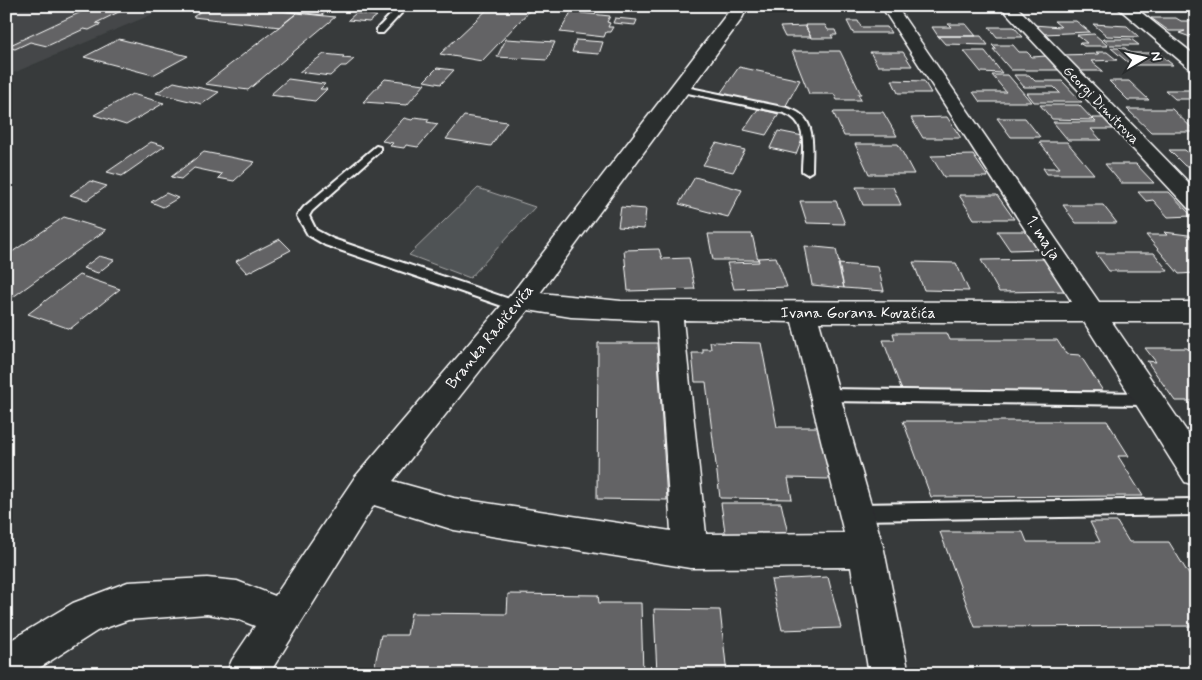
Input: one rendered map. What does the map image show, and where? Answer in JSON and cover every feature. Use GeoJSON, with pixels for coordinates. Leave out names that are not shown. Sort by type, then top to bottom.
{"type":"FeatureCollection","features":[{"type":"Feature","properties":{"kind":"street","name":"Branka Radičevića"},"geometry":{"type":"LineString","coordinates":[[246,674],[367,488],[519,302],[681,89],[741,6]]}},
{"type":"Feature","properties":{"kind":"street","name":"1. maja"},"geometry":{"type":"LineString","coordinates":[[888,6],[1196,472]]}},
{"type":"Feature","properties":{"kind":"street","name":"Georgi Dimitrova"},"geometry":{"type":"LineString","coordinates":[[1007,6],[1196,203]]}},
{"type":"Feature","properties":{"kind":"street"},"geometry":{"type":"LineString","coordinates":[[1123,6],[1196,65]]}},
{"type":"Feature","properties":{"kind":"street","name":"Ivana Gorana Kovačića"},"geometry":{"type":"LineString","coordinates":[[519,302],[562,306],[803,313],[1196,312]]}},
{"type":"Feature","properties":{"kind":"street"},"geometry":{"type":"LineString","coordinates":[[670,310],[690,551]]}},
{"type":"Feature","properties":{"kind":"street"},"geometry":{"type":"LineString","coordinates":[[803,313],[866,550],[890,674]]}},
{"type":"Feature","properties":{"kind":"street"},"geometry":{"type":"LineString","coordinates":[[367,488],[454,514],[690,551],[866,550]]}},
{"type":"Feature","properties":{"kind":"street"},"geometry":{"type":"LineString","coordinates":[[6,666],[86,616],[128,602],[207,596],[237,600],[282,617]]}},
{"type":"Feature","properties":{"kind":"lane"},"geometry":{"type":"LineString","coordinates":[[380,31],[404,6]]}},
{"type":"Feature","properties":{"kind":"lane"},"geometry":{"type":"LineString","coordinates":[[681,89],[779,109],[800,117],[806,124],[807,131],[807,171]]}},
{"type":"Feature","properties":{"kind":"lane"},"geometry":{"type":"LineString","coordinates":[[376,149],[308,209],[303,216],[306,228],[317,237],[329,242],[519,302]]}},
{"type":"Feature","properties":{"kind":"lane"},"geometry":{"type":"LineString","coordinates":[[825,395],[1148,399]]}},
{"type":"Feature","properties":{"kind":"lane"},"geometry":{"type":"LineString","coordinates":[[856,512],[1196,507]]}},
{"type":"Feature","properties":{"kind":"shaded area"},"geometry":{"type":"Polygon","coordinates":[[[6,6],[172,6],[6,76],[6,6]]]}},
{"type":"Feature","properties":{"kind":"shaded area"},"geometry":{"type":"Polygon","coordinates":[[[478,188],[535,207],[470,278],[409,255],[478,188]]]}},
{"type":"Feature","properties":{"kind":"building"},"geometry":{"type":"Polygon","coordinates":[[[94,6],[131,6],[96,23],[101,24],[89,30],[84,29],[47,46],[30,42],[15,49],[6,47],[94,6]]]}},
{"type":"Feature","properties":{"kind":"building"},"geometry":{"type":"Polygon","coordinates":[[[201,6],[238,6],[297,13],[280,27],[193,17],[206,7],[201,6]]]}},
{"type":"Feature","properties":{"kind":"building"},"geometry":{"type":"Polygon","coordinates":[[[293,6],[333,6],[322,15],[287,11],[293,6]]]}},
{"type":"Feature","properties":{"kind":"building"},"geometry":{"type":"Polygon","coordinates":[[[491,6],[534,6],[482,61],[440,54],[491,6]]]}},
{"type":"Feature","properties":{"kind":"building"},"geometry":{"type":"Polygon","coordinates":[[[571,12],[610,16],[607,22],[610,23],[608,27],[613,27],[610,32],[606,32],[604,37],[560,32],[571,12]]]}},
{"type":"Feature","properties":{"kind":"building"},"geometry":{"type":"Polygon","coordinates":[[[297,13],[335,17],[248,90],[205,84],[297,13]]]}},
{"type":"Feature","properties":{"kind":"building"},"geometry":{"type":"Polygon","coordinates":[[[356,13],[377,16],[369,22],[348,20],[356,13]]]}},
{"type":"Feature","properties":{"kind":"building"},"geometry":{"type":"Polygon","coordinates":[[[615,18],[637,20],[635,25],[613,23],[615,18]]]}},
{"type":"Feature","properties":{"kind":"building"},"geometry":{"type":"Polygon","coordinates":[[[1151,18],[1176,18],[1181,21],[1196,21],[1196,39],[1179,33],[1185,31],[1169,31],[1151,18]]]}},
{"type":"Feature","properties":{"kind":"building"},"geometry":{"type":"Polygon","coordinates":[[[847,21],[858,21],[861,27],[887,27],[891,33],[853,33],[847,21]]]}},
{"type":"Feature","properties":{"kind":"building"},"geometry":{"type":"Polygon","coordinates":[[[1054,21],[1076,21],[1090,32],[1044,34],[1033,25],[1061,27],[1054,21]]]}},
{"type":"Feature","properties":{"kind":"building"},"geometry":{"type":"Polygon","coordinates":[[[948,24],[966,24],[976,36],[938,36],[932,27],[951,27],[948,24]]]}},
{"type":"Feature","properties":{"kind":"building"},"geometry":{"type":"Polygon","coordinates":[[[1093,24],[1127,26],[1139,37],[1107,36],[1093,24]]]}},
{"type":"Feature","properties":{"kind":"building"},"geometry":{"type":"Polygon","coordinates":[[[805,25],[825,25],[828,30],[835,30],[837,35],[831,35],[833,38],[811,38],[805,25]]]}},
{"type":"Feature","properties":{"kind":"building"},"geometry":{"type":"Polygon","coordinates":[[[805,26],[811,37],[785,37],[780,27],[805,26]]]}},
{"type":"Feature","properties":{"kind":"building"},"geometry":{"type":"Polygon","coordinates":[[[989,27],[1014,27],[1023,37],[997,37],[989,27]]]}},
{"type":"Feature","properties":{"kind":"building"},"geometry":{"type":"Polygon","coordinates":[[[1094,34],[1108,46],[1084,46],[1079,43],[1087,43],[1077,35],[1094,34]]]}},
{"type":"Feature","properties":{"kind":"building"},"geometry":{"type":"Polygon","coordinates":[[[938,36],[981,36],[988,45],[945,44],[938,36]]]}},
{"type":"Feature","properties":{"kind":"building"},"geometry":{"type":"Polygon","coordinates":[[[119,39],[188,56],[153,75],[84,57],[119,39]]]}},
{"type":"Feature","properties":{"kind":"building"},"geometry":{"type":"Polygon","coordinates":[[[506,39],[555,42],[547,60],[497,57],[506,39]]]}},
{"type":"Feature","properties":{"kind":"building"},"geometry":{"type":"Polygon","coordinates":[[[1103,39],[1131,39],[1139,45],[1110,45],[1103,39]]]}},
{"type":"Feature","properties":{"kind":"building"},"geometry":{"type":"Polygon","coordinates":[[[576,40],[603,42],[599,54],[572,52],[576,40]]]}},
{"type":"Feature","properties":{"kind":"building"},"geometry":{"type":"Polygon","coordinates":[[[992,45],[1013,45],[1019,52],[1027,52],[1032,57],[1046,56],[1059,70],[1011,70],[993,49],[996,49],[992,45]]]}},
{"type":"Feature","properties":{"kind":"building"},"geometry":{"type":"Polygon","coordinates":[[[1111,48],[1125,48],[1131,53],[1158,53],[1173,65],[1131,65],[1111,48]]]}},
{"type":"Feature","properties":{"kind":"building"},"geometry":{"type":"Polygon","coordinates":[[[792,51],[840,51],[861,94],[858,94],[861,100],[837,100],[834,94],[809,94],[792,51]]]}},
{"type":"Feature","properties":{"kind":"building"},"geometry":{"type":"Polygon","coordinates":[[[964,51],[985,51],[1002,73],[981,72],[964,51]]]}},
{"type":"Feature","properties":{"kind":"building"},"geometry":{"type":"Polygon","coordinates":[[[870,52],[903,52],[912,66],[878,66],[870,52]]]}},
{"type":"Feature","properties":{"kind":"building"},"geometry":{"type":"Polygon","coordinates":[[[1096,52],[1107,52],[1117,60],[1091,61],[1103,71],[1078,71],[1060,55],[1099,54],[1096,52]]]}},
{"type":"Feature","properties":{"kind":"building"},"geometry":{"type":"Polygon","coordinates":[[[324,54],[354,59],[346,66],[341,66],[330,76],[299,72],[324,54]]]}},
{"type":"Feature","properties":{"kind":"building"},"geometry":{"type":"Polygon","coordinates":[[[739,67],[800,80],[784,109],[720,94],[739,67]]]}},
{"type":"Feature","properties":{"kind":"building"},"geometry":{"type":"Polygon","coordinates":[[[437,68],[454,70],[441,84],[424,81],[437,68]]]}},
{"type":"Feature","properties":{"kind":"building"},"geometry":{"type":"Polygon","coordinates":[[[992,75],[1008,75],[1031,102],[980,102],[973,92],[1006,92],[992,75]]]}},
{"type":"Feature","properties":{"kind":"building"},"geometry":{"type":"Polygon","coordinates":[[[1014,75],[1029,75],[1035,81],[1062,81],[1082,102],[1034,102],[1027,93],[1060,93],[1054,87],[1024,87],[1014,75]]]}},
{"type":"Feature","properties":{"kind":"building"},"geometry":{"type":"Polygon","coordinates":[[[288,79],[325,84],[320,89],[327,89],[315,101],[270,95],[288,79]]]}},
{"type":"Feature","properties":{"kind":"building"},"geometry":{"type":"Polygon","coordinates":[[[385,79],[425,84],[407,105],[363,102],[385,79]]]}},
{"type":"Feature","properties":{"kind":"building"},"geometry":{"type":"Polygon","coordinates":[[[892,80],[924,81],[931,93],[898,93],[892,80]]]}},
{"type":"Feature","properties":{"kind":"building"},"geometry":{"type":"Polygon","coordinates":[[[1109,81],[1129,81],[1149,100],[1128,100],[1109,81]]]}},
{"type":"Feature","properties":{"kind":"building"},"geometry":{"type":"Polygon","coordinates":[[[174,82],[219,92],[202,104],[156,93],[174,82]]]}},
{"type":"Feature","properties":{"kind":"building"},"geometry":{"type":"Polygon","coordinates":[[[1165,90],[1196,90],[1196,99],[1175,99],[1165,90]]]}},
{"type":"Feature","properties":{"kind":"building"},"geometry":{"type":"Polygon","coordinates":[[[132,94],[164,103],[126,125],[94,115],[132,94]]]}},
{"type":"Feature","properties":{"kind":"building"},"geometry":{"type":"Polygon","coordinates":[[[1040,105],[1079,105],[1093,120],[1052,119],[1040,105]]]}},
{"type":"Feature","properties":{"kind":"building"},"geometry":{"type":"Polygon","coordinates":[[[758,109],[779,114],[766,135],[744,130],[758,109]]]}},
{"type":"Feature","properties":{"kind":"building"},"geometry":{"type":"Polygon","coordinates":[[[1127,109],[1172,109],[1196,132],[1151,132],[1127,109]]]}},
{"type":"Feature","properties":{"kind":"building"},"geometry":{"type":"Polygon","coordinates":[[[833,112],[883,112],[897,136],[844,136],[833,112]]]}},
{"type":"Feature","properties":{"kind":"building"},"geometry":{"type":"Polygon","coordinates":[[[464,116],[507,122],[491,146],[446,139],[464,116]]]}},
{"type":"Feature","properties":{"kind":"building"},"geometry":{"type":"Polygon","coordinates":[[[415,117],[429,119],[427,122],[438,124],[418,147],[406,145],[404,148],[390,146],[393,143],[382,141],[404,118],[412,120],[415,117]]]}},
{"type":"Feature","properties":{"kind":"building"},"geometry":{"type":"Polygon","coordinates":[[[947,117],[961,138],[923,138],[911,118],[947,117]]]}},
{"type":"Feature","properties":{"kind":"building"},"geometry":{"type":"Polygon","coordinates":[[[997,118],[1025,118],[1040,137],[1011,137],[997,118]]]}},
{"type":"Feature","properties":{"kind":"building"},"geometry":{"type":"Polygon","coordinates":[[[1092,118],[1107,118],[1117,129],[1091,129],[1101,140],[1068,140],[1053,122],[1096,122],[1092,118]]]}},
{"type":"Feature","properties":{"kind":"building"},"geometry":{"type":"Polygon","coordinates":[[[778,131],[803,136],[796,154],[770,148],[778,131]]]}},
{"type":"Feature","properties":{"kind":"building"},"geometry":{"type":"Polygon","coordinates":[[[151,142],[165,146],[122,176],[107,172],[151,142]]]}},
{"type":"Feature","properties":{"kind":"building"},"geometry":{"type":"Polygon","coordinates":[[[1039,142],[1067,142],[1094,174],[1047,174],[1043,168],[1060,168],[1039,142]]]}},
{"type":"Feature","properties":{"kind":"building"},"geometry":{"type":"Polygon","coordinates":[[[716,143],[745,150],[733,172],[703,165],[716,143]]]}},
{"type":"Feature","properties":{"kind":"building"},"geometry":{"type":"Polygon","coordinates":[[[855,144],[898,144],[914,174],[869,174],[855,144]]]}},
{"type":"Feature","properties":{"kind":"building"},"geometry":{"type":"Polygon","coordinates":[[[1169,150],[1185,150],[1196,160],[1196,166],[1185,166],[1169,150]]]}},
{"type":"Feature","properties":{"kind":"building"},"geometry":{"type":"Polygon","coordinates":[[[204,152],[255,162],[234,181],[218,178],[222,174],[194,168],[181,179],[171,177],[204,152]]]}},
{"type":"Feature","properties":{"kind":"building"},"geometry":{"type":"Polygon","coordinates":[[[973,155],[988,177],[944,177],[931,156],[973,155]]]}},
{"type":"Feature","properties":{"kind":"building"},"geometry":{"type":"Polygon","coordinates":[[[1105,164],[1136,164],[1154,183],[1121,183],[1105,164]]]}},
{"type":"Feature","properties":{"kind":"building"},"geometry":{"type":"Polygon","coordinates":[[[695,177],[742,190],[728,217],[679,204],[695,177]]]}},
{"type":"Feature","properties":{"kind":"building"},"geometry":{"type":"Polygon","coordinates":[[[90,181],[107,186],[87,200],[70,195],[90,181]]]}},
{"type":"Feature","properties":{"kind":"building"},"geometry":{"type":"Polygon","coordinates":[[[856,187],[893,187],[901,205],[863,205],[856,187]]]}},
{"type":"Feature","properties":{"kind":"building"},"geometry":{"type":"Polygon","coordinates":[[[1138,192],[1169,192],[1192,216],[1168,217],[1153,200],[1146,201],[1138,192]]]}},
{"type":"Feature","properties":{"kind":"building"},"geometry":{"type":"Polygon","coordinates":[[[166,193],[178,198],[163,207],[151,202],[166,193]]]}},
{"type":"Feature","properties":{"kind":"building"},"geometry":{"type":"Polygon","coordinates":[[[959,195],[997,195],[1014,219],[974,219],[959,195]]]}},
{"type":"Feature","properties":{"kind":"building"},"geometry":{"type":"Polygon","coordinates":[[[800,201],[836,201],[845,224],[807,223],[800,201]]]}},
{"type":"Feature","properties":{"kind":"building"},"geometry":{"type":"Polygon","coordinates":[[[1063,205],[1103,205],[1117,223],[1076,223],[1063,205]]]}},
{"type":"Feature","properties":{"kind":"building"},"geometry":{"type":"Polygon","coordinates":[[[621,207],[646,209],[644,229],[618,227],[621,207]]]}},
{"type":"Feature","properties":{"kind":"building"},"geometry":{"type":"Polygon","coordinates":[[[64,217],[106,230],[6,302],[6,256],[64,217]]]}},
{"type":"Feature","properties":{"kind":"building"},"geometry":{"type":"Polygon","coordinates":[[[997,231],[1028,231],[1041,249],[1010,250],[997,231]]]}},
{"type":"Feature","properties":{"kind":"building"},"geometry":{"type":"Polygon","coordinates":[[[1164,232],[1196,236],[1196,273],[1179,274],[1146,235],[1167,235],[1164,232]]]}},
{"type":"Feature","properties":{"kind":"building"},"geometry":{"type":"Polygon","coordinates":[[[708,234],[752,234],[758,260],[713,260],[708,234]]]}},
{"type":"Feature","properties":{"kind":"building"},"geometry":{"type":"Polygon","coordinates":[[[280,239],[291,250],[247,273],[236,261],[280,239]]]}},
{"type":"Feature","properties":{"kind":"building"},"geometry":{"type":"Polygon","coordinates":[[[805,246],[836,249],[844,288],[812,285],[805,246]]]}},
{"type":"Feature","properties":{"kind":"building"},"geometry":{"type":"Polygon","coordinates":[[[659,249],[662,259],[689,258],[695,289],[628,291],[624,250],[659,249]]]}},
{"type":"Feature","properties":{"kind":"building"},"geometry":{"type":"Polygon","coordinates":[[[1096,253],[1154,253],[1168,271],[1109,271],[1096,253]]]}},
{"type":"Feature","properties":{"kind":"building"},"geometry":{"type":"Polygon","coordinates":[[[99,256],[114,260],[98,273],[83,268],[99,256]]]}},
{"type":"Feature","properties":{"kind":"building"},"geometry":{"type":"Polygon","coordinates":[[[776,257],[787,287],[734,289],[727,263],[759,262],[758,258],[776,257]]]}},
{"type":"Feature","properties":{"kind":"building"},"geometry":{"type":"Polygon","coordinates":[[[1044,259],[1066,291],[999,292],[981,260],[1044,259]]]}},
{"type":"Feature","properties":{"kind":"building"},"geometry":{"type":"Polygon","coordinates":[[[913,262],[956,263],[969,291],[924,290],[913,262]]]}},
{"type":"Feature","properties":{"kind":"building"},"geometry":{"type":"Polygon","coordinates":[[[838,264],[878,267],[884,291],[844,288],[838,264]]]}},
{"type":"Feature","properties":{"kind":"building"},"geometry":{"type":"Polygon","coordinates":[[[79,275],[120,289],[70,329],[28,314],[79,275]]]}},
{"type":"Feature","properties":{"kind":"building"},"geometry":{"type":"Polygon","coordinates":[[[893,333],[947,333],[950,340],[1057,340],[1066,354],[1080,355],[1103,391],[902,391],[883,340],[895,340],[893,333]]]}},
{"type":"Feature","properties":{"kind":"building"},"geometry":{"type":"Polygon","coordinates":[[[710,342],[761,343],[777,427],[818,427],[830,479],[788,478],[792,499],[720,498],[706,382],[695,382],[692,353],[703,353],[703,349],[711,349],[710,342]]]}},
{"type":"Feature","properties":{"kind":"building"},"geometry":{"type":"Polygon","coordinates":[[[598,343],[657,343],[667,500],[597,499],[598,343]]]}},
{"type":"Feature","properties":{"kind":"building"},"geometry":{"type":"Polygon","coordinates":[[[1145,348],[1187,348],[1196,358],[1196,401],[1175,401],[1147,361],[1156,362],[1145,348]]]}},
{"type":"Feature","properties":{"kind":"building"},"geometry":{"type":"Polygon","coordinates":[[[903,421],[1107,421],[1129,456],[1118,456],[1143,496],[931,497],[903,421]]]}},
{"type":"Feature","properties":{"kind":"building"},"geometry":{"type":"Polygon","coordinates":[[[721,503],[781,503],[789,538],[726,539],[721,503]]]}},
{"type":"Feature","properties":{"kind":"building"},"geometry":{"type":"Polygon","coordinates":[[[1090,522],[1117,522],[1129,542],[1169,542],[1196,586],[1196,626],[975,627],[940,532],[1023,532],[1027,542],[1100,542],[1090,522]]]}},
{"type":"Feature","properties":{"kind":"building"},"geometry":{"type":"Polygon","coordinates":[[[828,577],[841,628],[782,630],[771,580],[828,577]]]}},
{"type":"Feature","properties":{"kind":"building"},"geometry":{"type":"Polygon","coordinates":[[[508,594],[598,595],[599,603],[641,603],[643,674],[373,674],[381,635],[407,635],[411,613],[507,614],[508,594]]]}},
{"type":"Feature","properties":{"kind":"building"},"geometry":{"type":"Polygon","coordinates":[[[654,609],[720,610],[727,674],[657,674],[654,609]]]}}]}
